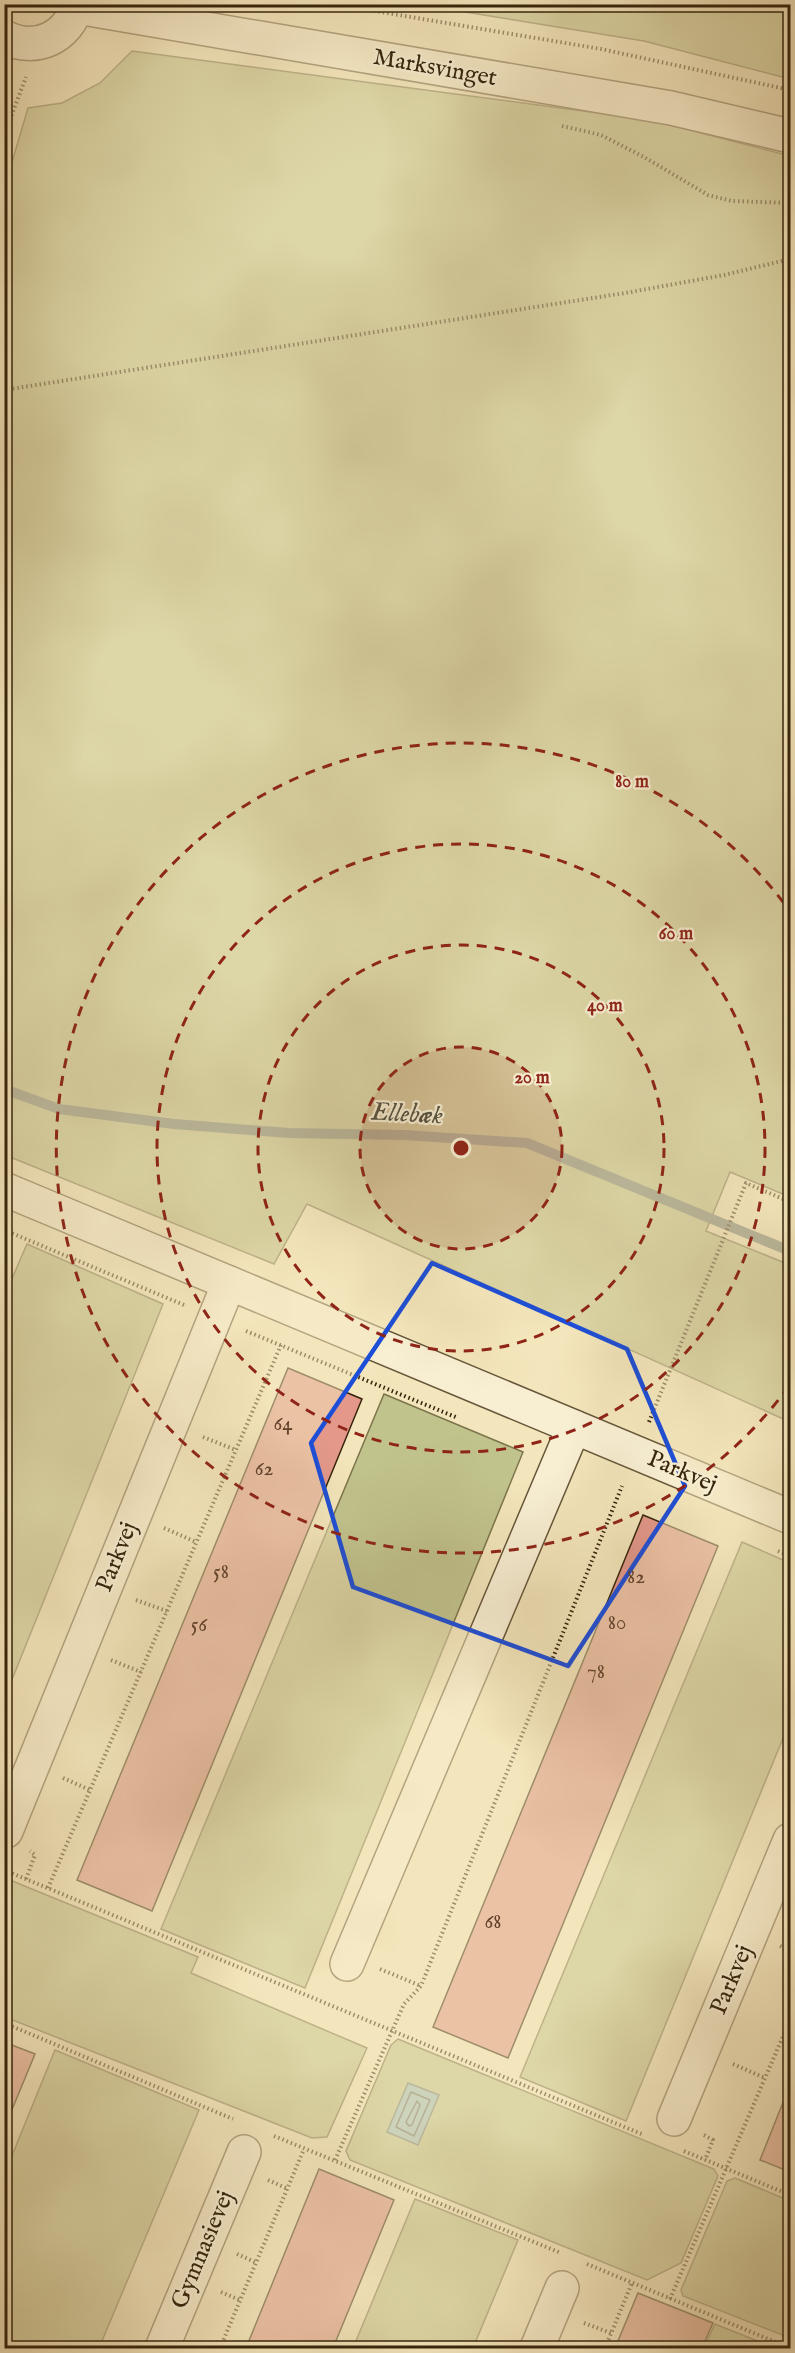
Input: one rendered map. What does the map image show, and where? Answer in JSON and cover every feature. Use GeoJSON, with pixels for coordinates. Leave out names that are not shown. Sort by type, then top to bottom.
{"type":"FeatureCollection","features":[{"type":"Feature","properties":{"kind":"street"},"geometry":{"type":"LineString","coordinates":[[15,45],[52,39],[64,31],[72,20],[77,5]]}},
{"type":"Feature","properties":{"kind":"street","name":"Marksvinget"},"geometry":{"type":"LineString","coordinates":[[77,5],[671,108],[790,136]]}},
{"type":"Feature","properties":{"kind":"street","name":"Parkvej"},"geometry":{"type":"LineString","coordinates":[[4,1189],[790,1517]]}},
{"type":"Feature","properties":{"kind":"street","name":"Parkvej"},"geometry":{"type":"LineString","coordinates":[[6,1831],[229,1283]]}},
{"type":"Feature","properties":{"kind":"street"},"geometry":{"type":"LineString","coordinates":[[347,1964],[574,1427]]}},
{"type":"Feature","properties":{"kind":"street","name":"Parkvej"},"geometry":{"type":"LineString","coordinates":[[663,2128],[790,1840]]}},
{"type":"Feature","properties":{"kind":"street","name":"Gymnasievej"},"geometry":{"type":"LineString","coordinates":[[162,2349],[242,2137]]}},
{"type":"Feature","properties":{"kind":"street"},"geometry":{"type":"LineString","coordinates":[[537,2349],[562,2288]]}},
{"type":"Feature","properties":{"kind":"path"},"geometry":{"type":"LineString","coordinates":[[334,4],[601,49],[790,90]]}},
{"type":"Feature","properties":{"kind":"path"},"geometry":{"type":"LineString","coordinates":[[4,151],[12,114],[15,45]]}},
{"type":"Feature","properties":{"kind":"path"},"geometry":{"type":"LineString","coordinates":[[556,125],[601,135],[644,157],[708,195],[732,201],[790,203]]}},
{"type":"Feature","properties":{"kind":"path"},"geometry":{"type":"LineString","coordinates":[[4,390],[625,293],[724,275],[790,259]]}},
{"type":"Feature","properties":{"kind":"path"},"geometry":{"type":"LineString","coordinates":[[637,1453],[746,1184],[790,1202]]}},
{"type":"Feature","properties":{"kind":"path"},"geometry":{"type":"LineString","coordinates":[[4,1230],[463,1420]]}},
{"type":"Feature","properties":{"kind":"path"},"geometry":{"type":"LineString","coordinates":[[48,1888],[281,1345]]}},
{"type":"Feature","properties":{"kind":"path"},"geometry":{"type":"LineString","coordinates":[[612,1482],[633,1490]]}},
{"type":"Feature","properties":{"kind":"path"},"geometry":{"type":"LineString","coordinates":[[335,2160],[404,2004],[421,1986],[622,1486]]}},
{"type":"Feature","properties":{"kind":"path"},"geometry":{"type":"LineString","coordinates":[[770,1547],[790,1556]]}},
{"type":"Feature","properties":{"kind":"path"},"geometry":{"type":"LineString","coordinates":[[4,1870],[393,2031],[663,2128]]}},
{"type":"Feature","properties":{"kind":"path"},"geometry":{"type":"LineString","coordinates":[[347,1964],[371,1965],[421,1986]]}},
{"type":"Feature","properties":{"kind":"path"},"geometry":{"type":"LineString","coordinates":[[670,2299],[790,2020]]}},
{"type":"Feature","properties":{"kind":"path"},"geometry":{"type":"LineString","coordinates":[[4,2023],[242,2137]]}},
{"type":"Feature","properties":{"kind":"path"},"geometry":{"type":"LineString","coordinates":[[272,2135],[566,2255]]}},
{"type":"Feature","properties":{"kind":"path"},"geometry":{"type":"LineString","coordinates":[[220,2349],[304,2149]]}},
{"type":"Feature","properties":{"kind":"path"},"geometry":{"type":"LineString","coordinates":[[684,2151],[790,2195]]}},
{"type":"Feature","properties":{"kind":"path"},"geometry":{"type":"LineString","coordinates":[[577,2260],[790,2348]]}},
{"type":"Feature","properties":{"kind":"path"},"geometry":{"type":"LineString","coordinates":[[605,2349],[632,2283]]}},
{"type":"Feature","properties":{"kind":"highlighted area"},"geometry":{"type":"Polygon","coordinates":[[[432,1263],[627,1349],[685,1486],[568,1666],[353,1587],[311,1443],[432,1263]]]}},
{"type":"Feature","properties":{"kind":"green space"},"geometry":{"type":"Polygon","coordinates":[[[422,5],[790,5],[790,79],[644,41],[422,5]]]}},
{"type":"Feature","properties":{"kind":"green space"},"geometry":{"type":"Polygon","coordinates":[[[132,51],[651,120],[790,156],[790,1197],[730,1172],[706,1231],[790,1265],[790,1422],[307,1204],[274,1264],[5,1155],[4,189],[28,108],[62,103],[100,83],[132,51]]]}},
{"type":"Feature","properties":{"kind":"green space"},"geometry":{"type":"Polygon","coordinates":[[[27,1244],[163,1304],[5,1697],[4,1297],[27,1244]]]}},
{"type":"Feature","properties":{"kind":"green space"},"geometry":{"type":"Polygon","coordinates":[[[384,1394],[523,1452],[305,1988],[161,1929],[384,1394]]]}},
{"type":"Feature","properties":{"kind":"green space"},"geometry":{"type":"Polygon","coordinates":[[[742,1542],[790,1563],[790,1721],[626,2121],[520,2077],[742,1542]]]}},
{"type":"Feature","properties":{"kind":"green space"},"geometry":{"type":"Polygon","coordinates":[[[5,1878],[198,1957],[191,1973],[367,2048],[327,2137],[312,2138],[5,2017],[5,1878]]]}},
{"type":"Feature","properties":{"kind":"green space"},"geometry":{"type":"Polygon","coordinates":[[[398,2039],[714,2169],[718,2176],[681,2263],[647,2280],[350,2160],[346,2151],[391,2045],[398,2039]]]}},
{"type":"Feature","properties":{"kind":"green space"},"geometry":{"type":"Polygon","coordinates":[[[55,2050],[199,2110],[99,2348],[5,2348],[5,2173],[55,2050]]]}},
{"type":"Feature","properties":{"kind":"green space"},"geometry":{"type":"Polygon","coordinates":[[[735,2178],[790,2201],[790,2338],[683,2296],[681,2290],[727,2181],[735,2178]]]}},
{"type":"Feature","properties":{"kind":"green space"},"geometry":{"type":"Polygon","coordinates":[[[415,2199],[518,2240],[473,2348],[353,2348],[415,2199]]]}},
{"type":"Feature","properties":{"kind":"green space"},"geometry":{"type":"Polygon","coordinates":[[[715,2324],[775,2348],[704,2348],[715,2324]]]}},
{"type":"Feature","properties":{"kind":"water"},"geometry":{"type":"Polygon","coordinates":[[[408,2083],[439,2095],[418,2145],[387,2132],[408,2083]]]}},
{"type":"Feature","properties":{"kind":"building"},"geometry":{"type":"Polygon","coordinates":[[[288,1368],[362,1399],[152,1911],[77,1880],[288,1368]]]}},
{"type":"Feature","properties":{"kind":"building"},"geometry":{"type":"Polygon","coordinates":[[[643,1515],[718,1546],[508,2058],[433,2027],[643,1515]]]}},
{"type":"Feature","properties":{"kind":"building"},"geometry":{"type":"Polygon","coordinates":[[[4,2042],[35,2054],[4,2129],[4,2042]]]}},
{"type":"Feature","properties":{"kind":"building"},"geometry":{"type":"Polygon","coordinates":[[[790,2085],[790,2172],[760,2160],[790,2085]]]}},
{"type":"Feature","properties":{"kind":"building"},"geometry":{"type":"Polygon","coordinates":[[[319,2169],[394,2200],[333,2348],[246,2348],[319,2169]]]}},
{"type":"Feature","properties":{"kind":"building"},"geometry":{"type":"Polygon","coordinates":[[[638,2293],[713,2323],[702,2348],[615,2348],[638,2293]]]}},
{"type":"Feature","properties":{"kind":"waterway","name":"Ellebæk"},"geometry":{"type":"LineString","coordinates":[[4,1089],[59,1109],[174,1124],[289,1133],[404,1135],[527,1143],[790,1251]]}}]}
